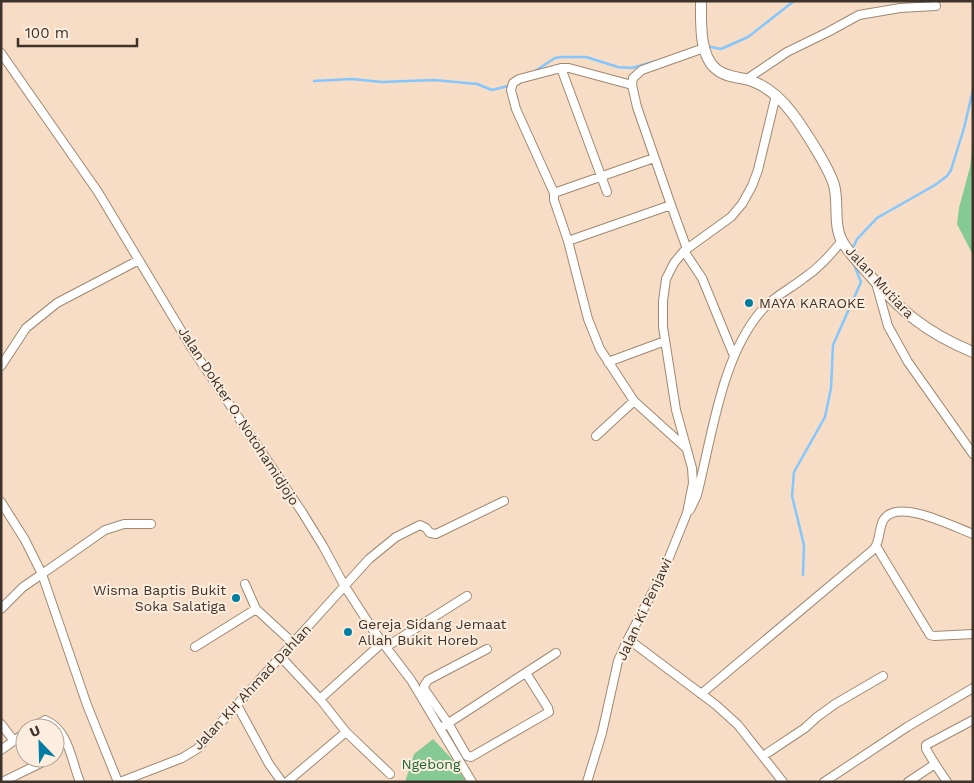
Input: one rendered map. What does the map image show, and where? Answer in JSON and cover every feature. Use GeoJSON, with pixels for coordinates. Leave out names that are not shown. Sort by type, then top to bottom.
{"type":"FeatureCollection","features":[{"type":"Feature","properties":{"kind":"street","name":"Jalan Mutiara"},"geometry":{"type":"LineString","coordinates":[[701,1],[702,40],[715,69],[723,74],[747,79],[762,85],[776,94],[793,114],[828,172],[834,185],[839,232],[842,241],[899,307],[918,323],[955,345],[973,352]]}},
{"type":"Feature","properties":{"kind":"street"},"geometry":{"type":"LineString","coordinates":[[747,79],[787,52],[859,15],[900,8],[936,6]]}},
{"type":"Feature","properties":{"kind":"street"},"geometry":{"type":"LineString","coordinates":[[704,47],[642,70],[633,78],[632,84],[637,108],[685,250],[702,278],[734,356]]}},
{"type":"Feature","properties":{"kind":"street","name":"Jalan Dokter O. Notohamidjojo"},"geometry":{"type":"LineString","coordinates":[[1,53],[98,192],[191,347],[319,539],[344,585],[384,645],[411,680],[472,782]]}},
{"type":"Feature","properties":{"kind":"street"},"geometry":{"type":"LineString","coordinates":[[632,84],[569,68],[561,68],[515,80],[511,90],[516,109],[554,193],[554,200],[568,241],[588,319],[600,349],[634,402],[687,450]]}},
{"type":"Feature","properties":{"kind":"street"},"geometry":{"type":"LineString","coordinates":[[561,68],[606,192]]}},
{"type":"Feature","properties":{"kind":"street"},"geometry":{"type":"LineString","coordinates":[[687,513],[693,474],[676,410],[665,342],[663,310],[665,285],[670,271],[685,250],[730,217],[752,186],[758,170],[776,94]]}},
{"type":"Feature","properties":{"kind":"street"},"geometry":{"type":"LineString","coordinates":[[554,193],[654,158]]}},
{"type":"Feature","properties":{"kind":"street"},"geometry":{"type":"LineString","coordinates":[[568,241],[671,204]]}},
{"type":"Feature","properties":{"kind":"street"},"geometry":{"type":"LineString","coordinates":[[687,513],[698,495],[721,396],[734,356],[761,311],[769,303],[817,269],[842,241]]}},
{"type":"Feature","properties":{"kind":"street"},"geometry":{"type":"LineString","coordinates":[[1,366],[26,328],[57,303],[139,260]]}},
{"type":"Feature","properties":{"kind":"street"},"geometry":{"type":"LineString","coordinates":[[875,281],[888,326],[908,362],[973,454]]}},
{"type":"Feature","properties":{"kind":"street"},"geometry":{"type":"LineString","coordinates":[[608,362],[665,342]]}},
{"type":"Feature","properties":{"kind":"street"},"geometry":{"type":"LineString","coordinates":[[596,436],[634,402]]}},
{"type":"Feature","properties":{"kind":"street","name":"Jalan KH Ahmad Dahlan"},"geometry":{"type":"LineString","coordinates":[[119,782],[193,752],[344,585],[369,559],[403,533],[420,525],[430,533],[436,534],[504,501]]}},
{"type":"Feature","properties":{"kind":"street"},"geometry":{"type":"LineString","coordinates":[[1,502],[25,540],[42,574],[87,704],[119,782]]}},
{"type":"Feature","properties":{"kind":"street"},"geometry":{"type":"LineString","coordinates":[[702,694],[876,546],[883,521],[889,514],[898,512],[917,513],[973,534]]}},
{"type":"Feature","properties":{"kind":"street","name":"Jalan Ki Penjawi"},"geometry":{"type":"LineString","coordinates":[[586,782],[602,733],[618,661],[664,570],[687,513]]}},
{"type":"Feature","properties":{"kind":"street"},"geometry":{"type":"LineString","coordinates":[[1,609],[23,588],[105,530],[124,524],[151,524]]}},
{"type":"Feature","properties":{"kind":"street"},"geometry":{"type":"LineString","coordinates":[[876,546],[930,634],[934,636],[973,634]]}},
{"type":"Feature","properties":{"kind":"street"},"geometry":{"type":"LineString","coordinates":[[245,584],[256,609],[293,643]]}},
{"type":"Feature","properties":{"kind":"street"},"geometry":{"type":"LineString","coordinates":[[320,699],[384,645],[466,596]]}},
{"type":"Feature","properties":{"kind":"street"},"geometry":{"type":"LineString","coordinates":[[195,647],[256,609]]}},
{"type":"Feature","properties":{"kind":"street"},"geometry":{"type":"LineString","coordinates":[[628,640],[702,694],[738,725],[783,782]]}},
{"type":"Feature","properties":{"kind":"street"},"geometry":{"type":"LineString","coordinates":[[487,649],[428,680],[426,683],[425,690],[448,723],[466,755],[472,757],[549,712],[526,673]]}},
{"type":"Feature","properties":{"kind":"street"},"geometry":{"type":"LineString","coordinates":[[440,728],[556,653]]}},
{"type":"Feature","properties":{"kind":"street"},"geometry":{"type":"LineString","coordinates":[[280,656],[320,699],[346,732],[390,774]]}},
{"type":"Feature","properties":{"kind":"street"},"geometry":{"type":"LineString","coordinates":[[763,756],[805,728],[834,704],[884,676]]}},
{"type":"Feature","properties":{"kind":"street"},"geometry":{"type":"LineString","coordinates":[[824,782],[907,727],[973,688]]}},
{"type":"Feature","properties":{"kind":"street"},"geometry":{"type":"LineString","coordinates":[[237,705],[269,764],[282,782]]}},
{"type":"Feature","properties":{"kind":"street"},"geometry":{"type":"LineString","coordinates":[[947,782],[926,749],[926,745],[973,720]]}},
{"type":"Feature","properties":{"kind":"street"},"geometry":{"type":"LineString","coordinates":[[1,724],[14,741],[1,750]]}},
{"type":"Feature","properties":{"kind":"street"},"geometry":{"type":"LineString","coordinates":[[287,782],[346,732]]}},
{"type":"Feature","properties":{"kind":"street"},"geometry":{"type":"LineString","coordinates":[[65,740],[80,782]]}},
{"type":"Feature","properties":{"kind":"street"},"geometry":{"type":"LineString","coordinates":[[908,782],[935,764]]}},
{"type":"Feature","properties":{"kind":"street"},"geometry":{"type":"LineString","coordinates":[[2,782],[31,768]]}},
{"type":"Feature","properties":{"kind":"green space"},"geometry":{"type":"Polygon","coordinates":[[[973,142],[973,255],[957,224],[959,208],[970,167],[973,142]]]}},
{"type":"Feature","properties":{"kind":"green space","name":"Ngebong"},"geometry":{"type":"Polygon","coordinates":[[[433,739],[452,759],[466,782],[405,782],[414,754],[433,739]]]}},
{"type":"Feature","properties":{"kind":"waterway"},"geometry":{"type":"LineString","coordinates":[[706,46],[721,49],[748,37],[794,1]]}},
{"type":"Feature","properties":{"kind":"waterway"},"geometry":{"type":"LineString","coordinates":[[535,71],[555,58],[562,57],[586,57],[618,67],[632,68],[656,61]]}},
{"type":"Feature","properties":{"kind":"waterway"},"geometry":{"type":"LineString","coordinates":[[314,81],[352,79],[382,82],[434,80],[477,84],[492,90],[508,86]]}},
{"type":"Feature","properties":{"kind":"waterway"},"geometry":{"type":"LineString","coordinates":[[852,250],[857,239],[877,218],[935,185],[947,176],[951,170],[964,128],[973,90]]}},
{"type":"Feature","properties":{"kind":"waterway"},"geometry":{"type":"LineString","coordinates":[[803,575],[804,545],[792,496],[794,472],[825,417],[831,388],[833,345],[861,282],[853,262]]}},
{"type":"Feature","properties":{"kind":"place","name":"MAYA KARAOKE"},"geometry":{"type":"Point","coordinates":[749,303]}},
{"type":"Feature","properties":{"kind":"place","name":"Wisma Baptis Bukit Soka Salatiga"},"geometry":{"type":"Point","coordinates":[236,598]}},
{"type":"Feature","properties":{"kind":"place","name":"Gereja Sidang Jemaat Allah Bukit Horeb"},"geometry":{"type":"Point","coordinates":[348,632]}}]}
